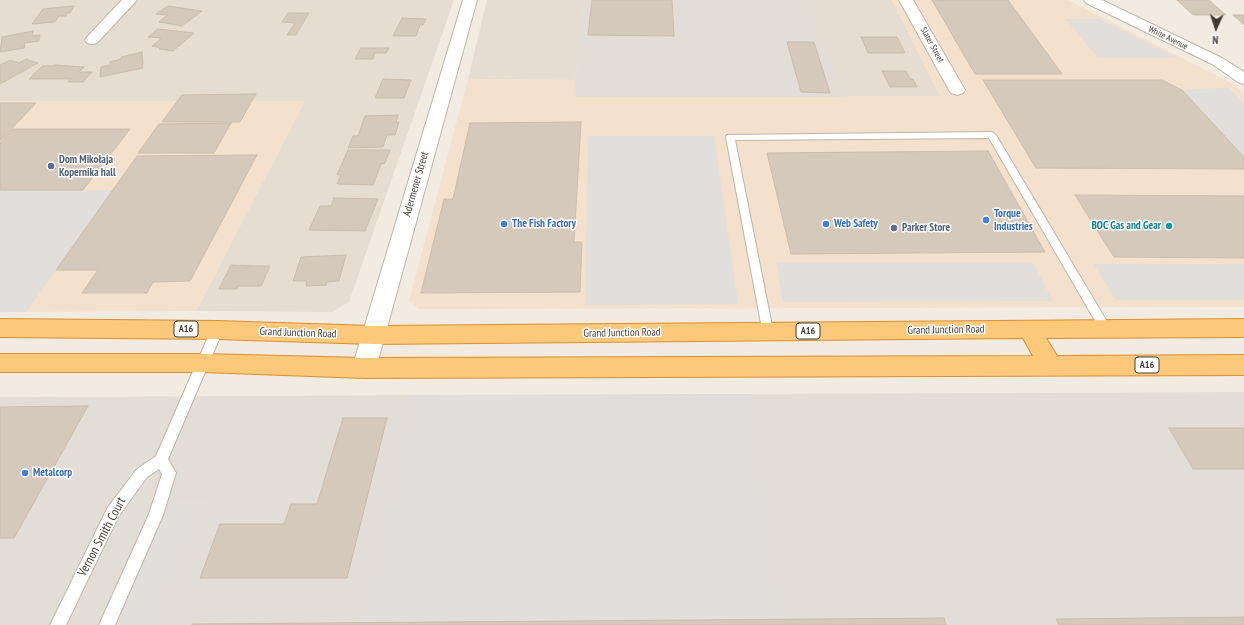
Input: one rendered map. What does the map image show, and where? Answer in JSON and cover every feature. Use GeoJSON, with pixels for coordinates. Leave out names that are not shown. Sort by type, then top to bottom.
{"type":"FeatureCollection","features":[{"type":"Feature","properties":{"kind":"highway","name":"Grand Junction Road"},"geometry":{"type":"LineString","coordinates":[[0,328],[217,330],[373,335],[1244,328]]}},
{"type":"Feature","properties":{"kind":"highway"},"geometry":{"type":"LineString","coordinates":[[1030,329],[1050,365]]}},
{"type":"Feature","properties":{"kind":"highway","name":"A16"},"geometry":{"type":"LineString","coordinates":[[0,363],[203,363],[364,368],[1244,365]]}},
{"type":"Feature","properties":{"kind":"street"},"geometry":{"type":"LineString","coordinates":[[92,40],[130,0]]}},
{"type":"Feature","properties":{"kind":"street","name":"Adermener Street"},"geometry":{"type":"LineString","coordinates":[[364,368],[470,0]]}},
{"type":"Feature","properties":{"kind":"street","name":"Slater Street"},"geometry":{"type":"LineString","coordinates":[[906,0],[957,90]]}},
{"type":"Feature","properties":{"kind":"street","name":"White Avenue"},"geometry":{"type":"LineString","coordinates":[[1091,0],[1217,61],[1244,79]]}},
{"type":"Feature","properties":{"kind":"lane"},"geometry":{"type":"LineString","coordinates":[[767,332],[730,137],[992,135],[1105,328]]}},
{"type":"Feature","properties":{"kind":"lane"},"geometry":{"type":"LineString","coordinates":[[107,625],[156,515],[169,473],[161,460],[217,330]]}},
{"type":"Feature","properties":{"kind":"lane","name":"Vernon Smith Court"},"geometry":{"type":"LineString","coordinates":[[58,625],[114,512],[142,473],[161,460]]}},
{"type":"Feature","properties":{"kind":"shaded area"},"geometry":{"type":"Polygon","coordinates":[[[0,0],[454,0],[349,302],[332,312],[196,311],[305,101],[0,101],[0,0]]]}},
{"type":"Feature","properties":{"kind":"shaded area"},"geometry":{"type":"Polygon","coordinates":[[[487,0],[585,0],[575,80],[468,79],[487,0]]]}},
{"type":"Feature","properties":{"kind":"shaded area"},"geometry":{"type":"Polygon","coordinates":[[[585,0],[808,0],[842,97],[576,97],[575,80],[585,0]]]}},
{"type":"Feature","properties":{"kind":"shaded area"},"geometry":{"type":"Polygon","coordinates":[[[808,0],[892,0],[940,96],[842,97],[808,0]]]}},
{"type":"Feature","properties":{"kind":"shaded area"},"geometry":{"type":"Polygon","coordinates":[[[892,0],[1068,0],[1235,85],[1244,94],[1244,307],[419,309],[409,301],[468,79],[575,80],[577,97],[940,96],[892,0]]]}},
{"type":"Feature","properties":{"kind":"shaded area"},"geometry":{"type":"Polygon","coordinates":[[[1066,19],[1099,19],[1177,58],[1098,58],[1066,19]]]}},
{"type":"Feature","properties":{"kind":"shaded area"},"geometry":{"type":"Polygon","coordinates":[[[1229,88],[1244,104],[1244,157],[1182,90],[1229,88]]]}},
{"type":"Feature","properties":{"kind":"shaded area"},"geometry":{"type":"Polygon","coordinates":[[[0,101],[305,101],[196,311],[0,312],[0,101]]]}},
{"type":"Feature","properties":{"kind":"shaded area"},"geometry":{"type":"Polygon","coordinates":[[[588,136],[714,136],[738,304],[585,305],[588,136]]]}},
{"type":"Feature","properties":{"kind":"shaded area"},"geometry":{"type":"Polygon","coordinates":[[[0,190],[113,190],[26,312],[0,312],[0,190]]]}},
{"type":"Feature","properties":{"kind":"shaded area"},"geometry":{"type":"Polygon","coordinates":[[[776,263],[1033,263],[1053,301],[783,302],[776,263]]]}},
{"type":"Feature","properties":{"kind":"shaded area"},"geometry":{"type":"Polygon","coordinates":[[[1094,264],[1244,264],[1244,300],[1116,300],[1094,264]]]}},
{"type":"Feature","properties":{"kind":"shaded area"},"geometry":{"type":"Polygon","coordinates":[[[1244,392],[1244,625],[0,625],[0,397],[1244,392]]]}},
{"type":"Feature","properties":{"kind":"shaded area"},"geometry":{"type":"Polygon","coordinates":[[[752,394],[785,619],[359,623],[410,395],[752,394]]]}},
{"type":"Feature","properties":{"kind":"shaded area"},"geometry":{"type":"Polygon","coordinates":[[[208,500],[158,625],[115,625],[171,501],[208,500]]]}},
{"type":"Feature","properties":{"kind":"building"},"geometry":{"type":"Polygon","coordinates":[[[592,0],[672,0],[674,36],[588,35],[592,0]]]}},
{"type":"Feature","properties":{"kind":"building"},"geometry":{"type":"Polygon","coordinates":[[[932,0],[1008,0],[1062,74],[975,74],[932,0]]]}},
{"type":"Feature","properties":{"kind":"building"},"geometry":{"type":"Polygon","coordinates":[[[1177,0],[1209,0],[1226,15],[1193,15],[1177,0]]]}},
{"type":"Feature","properties":{"kind":"building"},"geometry":{"type":"Polygon","coordinates":[[[74,6],[70,13],[67,13],[66,16],[59,16],[55,22],[32,24],[43,9],[74,6]]]}},
{"type":"Feature","properties":{"kind":"building"},"geometry":{"type":"Polygon","coordinates":[[[168,6],[202,11],[182,26],[159,22],[168,15],[156,14],[168,6]]]}},
{"type":"Feature","properties":{"kind":"building"},"geometry":{"type":"Polygon","coordinates":[[[288,13],[309,13],[296,35],[287,35],[295,23],[282,22],[288,13]]]}},
{"type":"Feature","properties":{"kind":"building"},"geometry":{"type":"Polygon","coordinates":[[[1233,15],[1244,15],[1244,25],[1233,15]]]}},
{"type":"Feature","properties":{"kind":"building"},"geometry":{"type":"Polygon","coordinates":[[[402,18],[426,19],[423,25],[420,25],[416,36],[393,36],[402,18]]]}},
{"type":"Feature","properties":{"kind":"building"},"geometry":{"type":"Polygon","coordinates":[[[158,29],[194,33],[173,51],[159,49],[161,48],[152,46],[162,38],[148,37],[158,29]]]}},
{"type":"Feature","properties":{"kind":"building"},"geometry":{"type":"Polygon","coordinates":[[[33,31],[32,36],[40,35],[39,41],[25,43],[24,48],[0,52],[2,37],[33,31]]]}},
{"type":"Feature","properties":{"kind":"building"},"geometry":{"type":"Polygon","coordinates":[[[861,37],[897,37],[905,53],[868,53],[861,37]]]}},
{"type":"Feature","properties":{"kind":"building"},"geometry":{"type":"Polygon","coordinates":[[[787,42],[814,42],[830,93],[801,92],[787,42]]]}},
{"type":"Feature","properties":{"kind":"building"},"geometry":{"type":"Polygon","coordinates":[[[361,48],[389,48],[386,53],[375,53],[373,59],[355,59],[361,48]]]}},
{"type":"Feature","properties":{"kind":"building"},"geometry":{"type":"Polygon","coordinates":[[[142,52],[143,68],[100,77],[101,67],[110,65],[110,62],[121,59],[121,57],[142,52]]]}},
{"type":"Feature","properties":{"kind":"building"},"geometry":{"type":"Polygon","coordinates":[[[26,59],[38,63],[0,84],[0,65],[10,60],[19,63],[26,59]]]}},
{"type":"Feature","properties":{"kind":"building"},"geometry":{"type":"Polygon","coordinates":[[[54,65],[84,67],[79,72],[92,72],[83,82],[68,82],[71,79],[29,79],[42,66],[54,65]]]}},
{"type":"Feature","properties":{"kind":"building"},"geometry":{"type":"Polygon","coordinates":[[[882,71],[906,71],[910,79],[913,79],[917,87],[890,87],[882,71]]]}},
{"type":"Feature","properties":{"kind":"building"},"geometry":{"type":"Polygon","coordinates":[[[383,79],[411,80],[404,98],[375,98],[383,79]]]}},
{"type":"Feature","properties":{"kind":"building"},"geometry":{"type":"Polygon","coordinates":[[[983,80],[1162,80],[1182,90],[1244,157],[1244,169],[1036,168],[983,80]]]}},
{"type":"Feature","properties":{"kind":"building"},"geometry":{"type":"Polygon","coordinates":[[[256,94],[240,122],[162,122],[182,95],[256,94]]]}},
{"type":"Feature","properties":{"kind":"building"},"geometry":{"type":"Polygon","coordinates":[[[0,103],[36,103],[0,141],[0,103]]]}},
{"type":"Feature","properties":{"kind":"building"},"geometry":{"type":"Polygon","coordinates":[[[398,115],[396,123],[399,122],[395,135],[387,135],[383,147],[348,148],[353,136],[358,136],[365,116],[398,115]]]}},
{"type":"Feature","properties":{"kind":"building"},"geometry":{"type":"Polygon","coordinates":[[[581,122],[574,242],[582,242],[580,292],[421,293],[444,199],[453,199],[470,123],[581,122]]]}},
{"type":"Feature","properties":{"kind":"building"},"geometry":{"type":"Polygon","coordinates":[[[231,123],[214,153],[138,153],[159,124],[231,123]]]}},
{"type":"Feature","properties":{"kind":"building","name":"Dom Mikołaja Kopernika hall"},"geometry":{"type":"Polygon","coordinates":[[[13,129],[130,129],[83,190],[0,190],[0,143],[13,129]]]}},
{"type":"Feature","properties":{"kind":"building"},"geometry":{"type":"Polygon","coordinates":[[[348,150],[390,150],[385,163],[381,164],[373,185],[337,184],[341,175],[337,175],[348,150]]]}},
{"type":"Feature","properties":{"kind":"building"},"geometry":{"type":"Polygon","coordinates":[[[988,151],[1045,252],[791,254],[767,153],[988,151]]]}},
{"type":"Feature","properties":{"kind":"building"},"geometry":{"type":"Polygon","coordinates":[[[257,155],[190,281],[153,282],[147,293],[82,293],[98,270],[56,270],[137,156],[257,155]]]}},
{"type":"Feature","properties":{"kind":"building","name":"BOC Gas and Gear"},"geometry":{"type":"Polygon","coordinates":[[[1075,195],[1244,196],[1244,258],[1114,257],[1075,195]]]}},
{"type":"Feature","properties":{"kind":"building"},"geometry":{"type":"Polygon","coordinates":[[[334,198],[378,199],[365,231],[309,230],[320,206],[331,206],[334,198]]]}},
{"type":"Feature","properties":{"kind":"building"},"geometry":{"type":"Polygon","coordinates":[[[346,255],[339,281],[327,282],[326,285],[306,286],[307,281],[293,281],[301,257],[346,255]]]}},
{"type":"Feature","properties":{"kind":"building"},"geometry":{"type":"Polygon","coordinates":[[[231,265],[270,266],[261,286],[239,286],[237,289],[219,289],[231,265]]]}},
{"type":"Feature","properties":{"kind":"building","name":"Metalcorp"},"geometry":{"type":"Polygon","coordinates":[[[88,406],[14,538],[0,538],[0,407],[88,406]]]}},
{"type":"Feature","properties":{"kind":"building"},"geometry":{"type":"Polygon","coordinates":[[[343,418],[387,418],[347,578],[200,578],[220,524],[284,524],[291,504],[317,504],[343,418]]]}},
{"type":"Feature","properties":{"kind":"building"},"geometry":{"type":"Polygon","coordinates":[[[1169,428],[1244,428],[1244,469],[1193,469],[1169,428]]]}},
{"type":"Feature","properties":{"kind":"building"},"geometry":{"type":"Polygon","coordinates":[[[1244,617],[1244,625],[1059,625],[1056,619],[1244,617]]]}},
{"type":"Feature","properties":{"kind":"building"},"geometry":{"type":"Polygon","coordinates":[[[944,618],[946,625],[192,625],[192,624],[944,618]]]}},
{"type":"Feature","properties":{"kind":"place","name":"Dom Mikołaja Kopernika hall"},"geometry":{"type":"Point","coordinates":[51,166]}},
{"type":"Feature","properties":{"kind":"place","name":"Torque Industries"},"geometry":{"type":"Point","coordinates":[986,220]}},
{"type":"Feature","properties":{"kind":"place","name":"The Fish Factory"},"geometry":{"type":"Point","coordinates":[504,224]}},
{"type":"Feature","properties":{"kind":"place","name":"Web Safety"},"geometry":{"type":"Point","coordinates":[826,224]}},
{"type":"Feature","properties":{"kind":"place","name":"BOC Gas and Gear"},"geometry":{"type":"Point","coordinates":[1169,226]}},
{"type":"Feature","properties":{"kind":"place","name":"Parker Store"},"geometry":{"type":"Point","coordinates":[894,228]}},
{"type":"Feature","properties":{"kind":"place","name":"Metalcorp"},"geometry":{"type":"Point","coordinates":[25,473]}}]}
